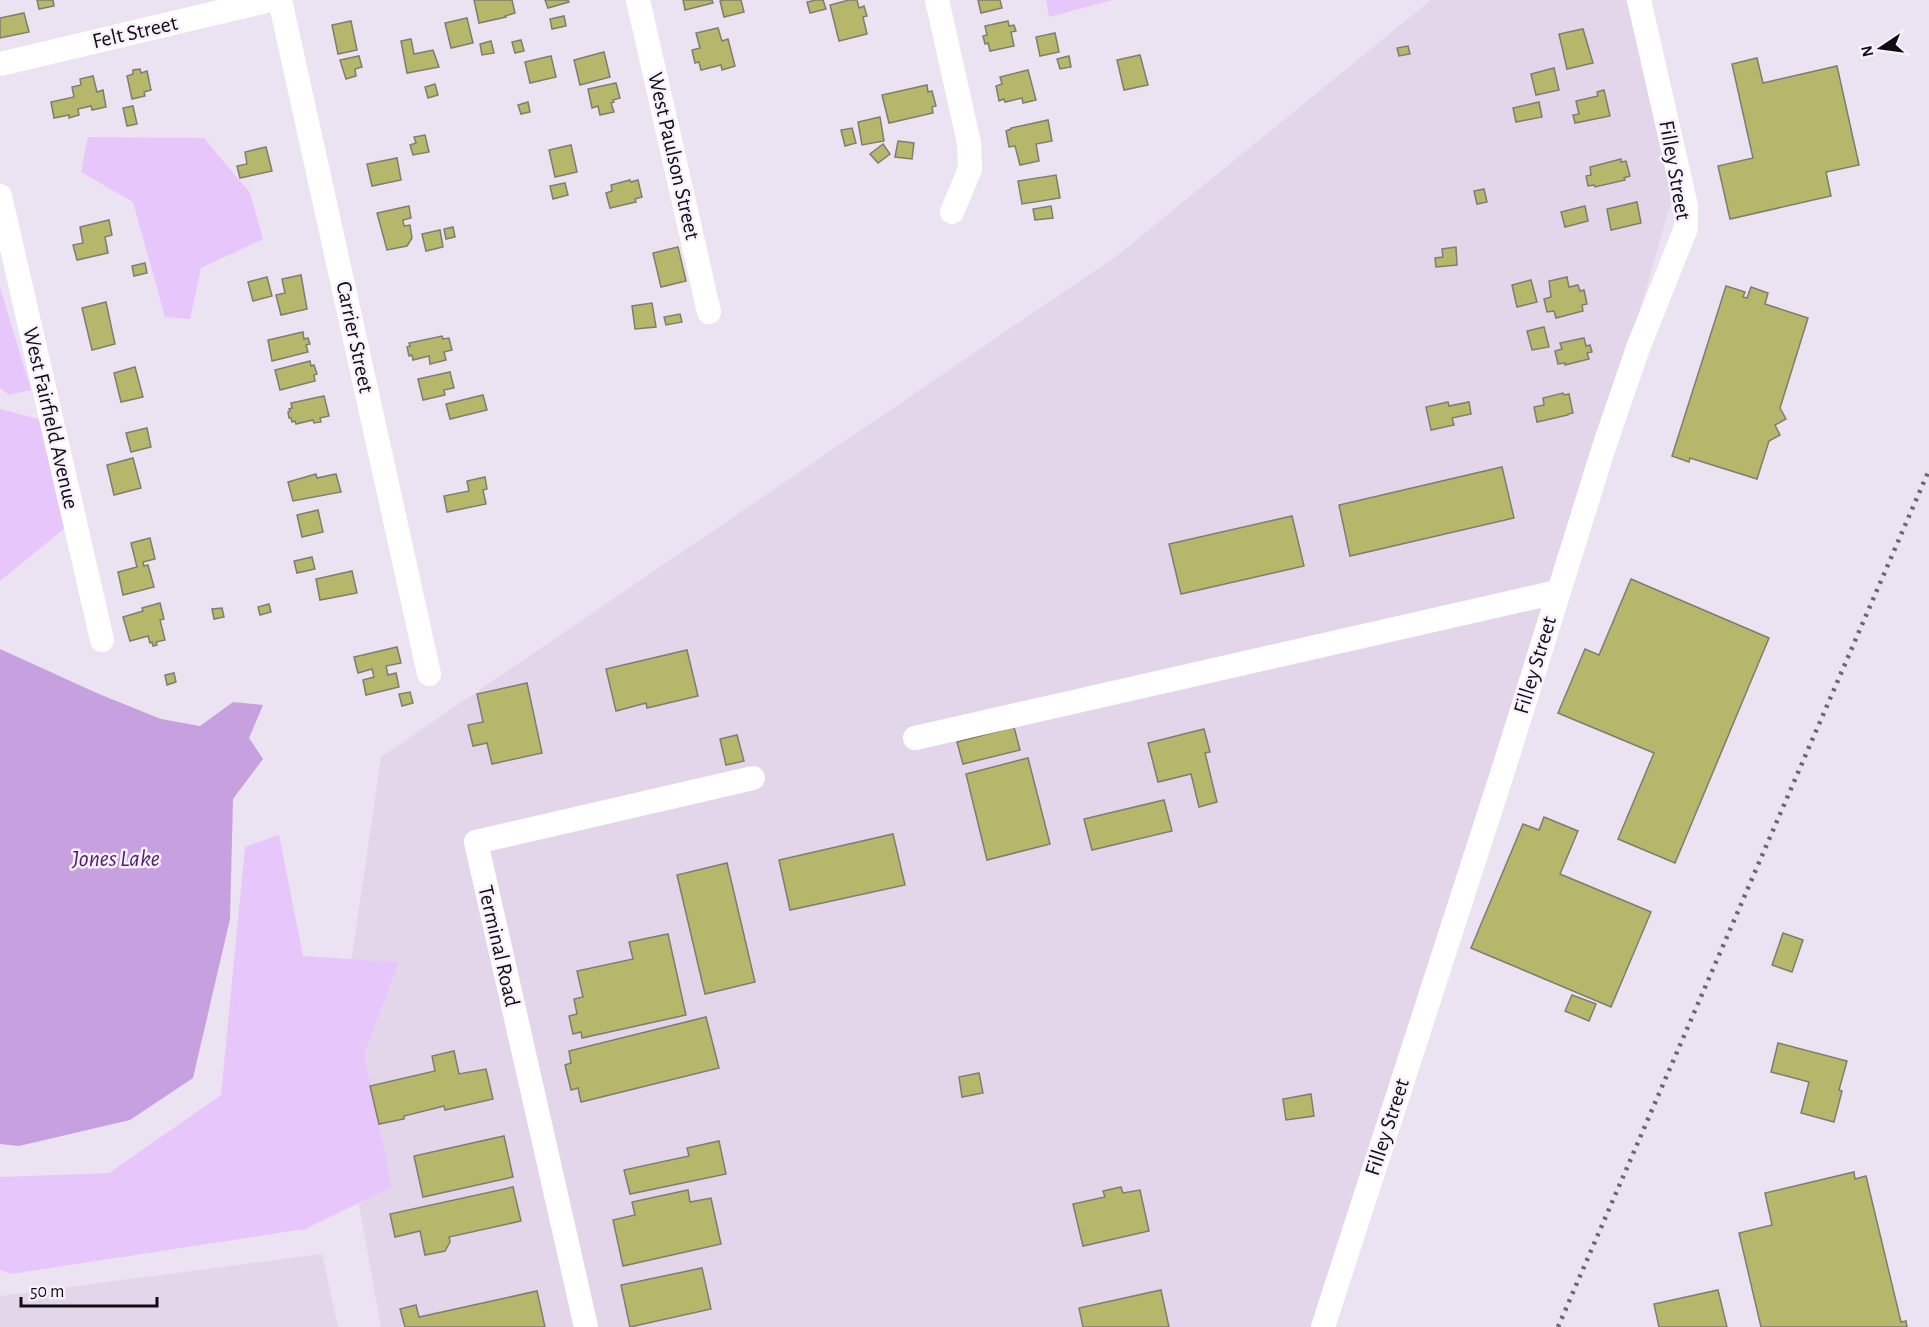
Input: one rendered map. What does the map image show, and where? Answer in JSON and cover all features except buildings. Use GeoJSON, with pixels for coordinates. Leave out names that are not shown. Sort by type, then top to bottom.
{"type":"FeatureCollection","features":[{"type":"Feature","properties":{"kind":"street","name":"Felt Street"},"geometry":{"type":"LineString","coordinates":[[0,64],[270,0]]}},
{"type":"Feature","properties":{"kind":"street","name":"Carrier Street"},"geometry":{"type":"LineString","coordinates":[[280,0],[429,674]]}},
{"type":"Feature","properties":{"kind":"street","name":"West Paulson Street"},"geometry":{"type":"LineString","coordinates":[[638,0],[709,312]]}},
{"type":"Feature","properties":{"kind":"street"},"geometry":{"type":"LineString","coordinates":[[937,0],[969,143],[970,170],[952,212]]}},
{"type":"Feature","properties":{"kind":"street","name":"Filley Street"},"geometry":{"type":"LineString","coordinates":[[1323,1327],[1503,771],[1604,447],[1638,348],[1686,228],[1686,206],[1639,0]]}},
{"type":"Feature","properties":{"kind":"street","name":"West Fairfield Avenue"},"geometry":{"type":"LineString","coordinates":[[0,196],[102,640]]}},
{"type":"Feature","properties":{"kind":"street"},"geometry":{"type":"LineString","coordinates":[[915,738],[1557,592]]}},
{"type":"Feature","properties":{"kind":"street","name":"Terminal Road"},"geometry":{"type":"LineString","coordinates":[[586,1327],[476,842],[753,778]]}},
{"type":"Feature","properties":{"kind":"shaded area"},"geometry":{"type":"Polygon","coordinates":[[[1046,0],[1113,0],[1049,17],[1046,0]]]}},
{"type":"Feature","properties":{"kind":"shaded area"},"geometry":{"type":"Polygon","coordinates":[[[1431,0],[1636,0],[1674,193],[1557,592],[1323,1327],[381,1327],[335,1072],[381,757],[1118,255],[1431,0]]]}},
{"type":"Feature","properties":{"kind":"shaded area"},"geometry":{"type":"Polygon","coordinates":[[[88,137],[204,138],[250,193],[263,239],[201,268],[190,319],[165,317],[133,202],[81,172],[88,137]]]}},
{"type":"Feature","properties":{"kind":"shaded area"},"geometry":{"type":"Polygon","coordinates":[[[0,287],[31,390],[9,395],[0,388],[0,287]]]}},
{"type":"Feature","properties":{"kind":"shaded area"},"geometry":{"type":"Polygon","coordinates":[[[0,409],[42,420],[65,528],[0,581],[0,409]]]}},
{"type":"Feature","properties":{"kind":"shaded area"},"geometry":{"type":"Polygon","coordinates":[[[279,835],[303,956],[399,962],[364,1054],[392,1187],[305,1229],[11,1274],[0,1270],[0,1177],[109,1173],[221,1095],[245,847],[279,835]]]}},
{"type":"Feature","properties":{"kind":"shaded area"},"geometry":{"type":"Polygon","coordinates":[[[322,1254],[338,1327],[0,1327],[0,1296],[322,1254]]]}},
{"type":"Feature","properties":{"kind":"water","name":"Jones Lake"},"geometry":{"type":"Polygon","coordinates":[[[0,649],[161,719],[200,726],[233,702],[263,705],[249,738],[263,759],[233,799],[230,919],[193,1078],[130,1120],[19,1146],[0,1144],[0,649]]]}},
{"type":"Feature","properties":{"kind":"railway"},"geometry":{"type":"LineString","coordinates":[[1558,1327],[1929,470]]}}]}
